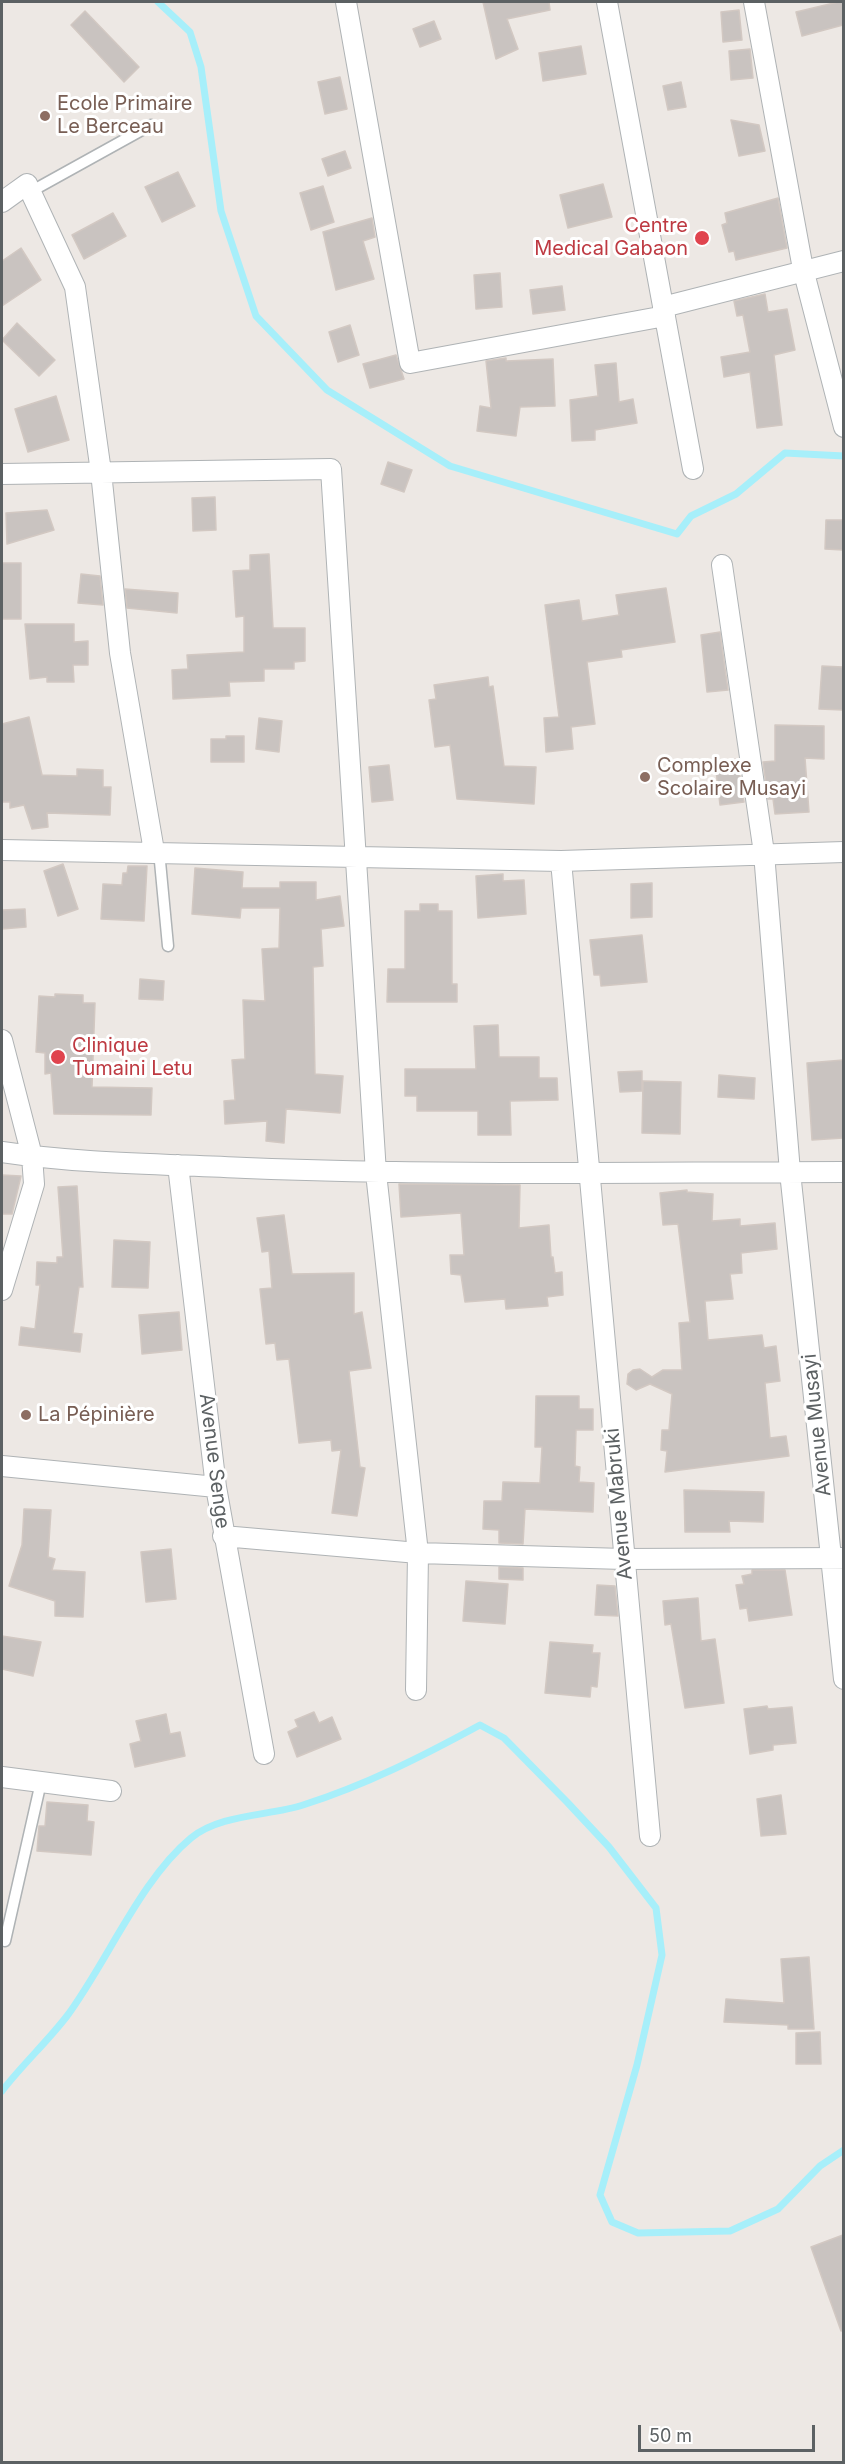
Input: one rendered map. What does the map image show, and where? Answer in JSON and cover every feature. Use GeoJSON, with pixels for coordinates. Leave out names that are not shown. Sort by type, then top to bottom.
{"type":"FeatureCollection","features":[{"type":"Feature","properties":{"kind":"street"},"geometry":{"type":"LineString","coordinates":[[346,2],[410,363],[664,312],[803,269],[843,261]]}},
{"type":"Feature","properties":{"kind":"street"},"geometry":{"type":"LineString","coordinates":[[607,2],[693,469]]}},
{"type":"Feature","properties":{"kind":"street"},"geometry":{"type":"LineString","coordinates":[[754,2],[803,269],[843,427]]}},
{"type":"Feature","properties":{"kind":"street"},"geometry":{"type":"LineString","coordinates":[[2,202],[27,184],[75,287],[101,472],[120,653],[156,851]]}},
{"type":"Feature","properties":{"kind":"street"},"geometry":{"type":"LineString","coordinates":[[2,474],[331,469],[376,1173],[418,1553],[417,1690]]}},
{"type":"Feature","properties":{"kind":"street","name":"Avenue Musayi"},"geometry":{"type":"LineString","coordinates":[[722,565],[764,853],[790,1172],[837,1558],[843,1679]]}},
{"type":"Feature","properties":{"kind":"street"},"geometry":{"type":"LineString","coordinates":[[2,850],[156,851],[561,861],[843,852]]}},
{"type":"Feature","properties":{"kind":"street","name":"Avenue Mabruki"},"geometry":{"type":"LineString","coordinates":[[561,861],[650,1836]]}},
{"type":"Feature","properties":{"kind":"street"},"geometry":{"type":"LineString","coordinates":[[2,1040],[32,1156],[34,1184],[2,1290]]}},
{"type":"Feature","properties":{"kind":"street"},"geometry":{"type":"LineString","coordinates":[[2,1152],[178,1165],[376,1173],[843,1172]]}},
{"type":"Feature","properties":{"kind":"street","name":"Avenue Senge"},"geometry":{"type":"LineString","coordinates":[[178,1165],[223,1536],[264,1754]]}},
{"type":"Feature","properties":{"kind":"street"},"geometry":{"type":"LineString","coordinates":[[2,1466],[216,1487]]}},
{"type":"Feature","properties":{"kind":"street"},"geometry":{"type":"LineString","coordinates":[[223,1536],[418,1553],[624,1559],[837,1558]]}},
{"type":"Feature","properties":{"kind":"street"},"geometry":{"type":"LineString","coordinates":[[2,1777],[111,1791]]}},
{"type":"Feature","properties":{"kind":"lane"},"geometry":{"type":"LineString","coordinates":[[30,192],[151,125]]}},
{"type":"Feature","properties":{"kind":"lane"},"geometry":{"type":"LineString","coordinates":[[156,851],[168,946]]}},
{"type":"Feature","properties":{"kind":"lane"},"geometry":{"type":"LineString","coordinates":[[5,1941],[42,1782]]}},
{"type":"Feature","properties":{"kind":"building"},"geometry":{"type":"Polygon","coordinates":[[[483,2],[549,2],[550,10],[507,19],[518,49],[496,59],[483,2]]]}},
{"type":"Feature","properties":{"kind":"building"},"geometry":{"type":"Polygon","coordinates":[[[843,2],[843,25],[802,36],[796,12],[843,2]]]}},
{"type":"Feature","properties":{"kind":"building"},"geometry":{"type":"Polygon","coordinates":[[[739,10],[742,40],[723,42],[721,12],[739,10]]]}},
{"type":"Feature","properties":{"kind":"building"},"geometry":{"type":"Polygon","coordinates":[[[85,11],[139,67],[124,82],[71,25],[85,11]]]}},
{"type":"Feature","properties":{"kind":"building"},"geometry":{"type":"Polygon","coordinates":[[[434,21],[441,39],[420,47],[413,29],[434,21]]]}},
{"type":"Feature","properties":{"kind":"building"},"geometry":{"type":"Polygon","coordinates":[[[581,46],[586,74],[543,81],[539,53],[581,46]]]}},
{"type":"Feature","properties":{"kind":"building"},"geometry":{"type":"Polygon","coordinates":[[[750,49],[753,78],[731,80],[729,51],[750,49]]]}},
{"type":"Feature","properties":{"kind":"building"},"geometry":{"type":"Polygon","coordinates":[[[340,77],[347,109],[325,114],[318,82],[340,77]]]}},
{"type":"Feature","properties":{"kind":"building"},"geometry":{"type":"Polygon","coordinates":[[[681,82],[686,107],[668,110],[663,86],[681,82]]]}},
{"type":"Feature","properties":{"kind":"building"},"geometry":{"type":"Polygon","coordinates":[[[731,120],[759,125],[765,151],[739,156],[731,120]]]}},
{"type":"Feature","properties":{"kind":"building"},"geometry":{"type":"Polygon","coordinates":[[[345,151],[351,168],[328,176],[322,159],[345,151]]]}},
{"type":"Feature","properties":{"kind":"building"},"geometry":{"type":"Polygon","coordinates":[[[178,172],[195,206],[162,222],[145,187],[178,172]]]}},
{"type":"Feature","properties":{"kind":"building"},"geometry":{"type":"Polygon","coordinates":[[[603,184],[612,217],[568,228],[560,195],[603,184]]]}},
{"type":"Feature","properties":{"kind":"building"},"geometry":{"type":"Polygon","coordinates":[[[323,186],[334,222],[311,230],[300,193],[323,186]]]}},
{"type":"Feature","properties":{"kind":"building"},"geometry":{"type":"Polygon","coordinates":[[[778,198],[787,248],[736,260],[734,251],[729,252],[722,225],[727,223],[725,213],[778,198]]]}},
{"type":"Feature","properties":{"kind":"building"},"geometry":{"type":"Polygon","coordinates":[[[113,213],[126,236],[84,259],[72,235],[113,213]]]}},
{"type":"Feature","properties":{"kind":"building"},"geometry":{"type":"Polygon","coordinates":[[[372,218],[375,237],[363,241],[374,279],[336,290],[323,232],[372,218]]]}},
{"type":"Feature","properties":{"kind":"building"},"geometry":{"type":"Polygon","coordinates":[[[21,248],[41,280],[2,306],[2,261],[21,248]]]}},
{"type":"Feature","properties":{"kind":"building"},"geometry":{"type":"Polygon","coordinates":[[[500,273],[502,307],[476,309],[474,275],[500,273]]]}},
{"type":"Feature","properties":{"kind":"building"},"geometry":{"type":"Polygon","coordinates":[[[562,286],[565,310],[533,314],[530,290],[562,286]]]}},
{"type":"Feature","properties":{"kind":"building"},"geometry":{"type":"Polygon","coordinates":[[[765,294],[768,312],[787,309],[795,350],[774,355],[782,425],[757,428],[750,372],[724,377],[721,357],[750,352],[743,315],[737,316],[734,301],[765,294]]]}},
{"type":"Feature","properties":{"kind":"building"},"geometry":{"type":"Polygon","coordinates":[[[17,323],[55,360],[39,376],[2,340],[17,323]]]}},
{"type":"Feature","properties":{"kind":"building"},"geometry":{"type":"Polygon","coordinates":[[[350,325],[359,355],[338,362],[329,332],[350,325]]]}},
{"type":"Feature","properties":{"kind":"building"},"geometry":{"type":"Polygon","coordinates":[[[396,355],[404,379],[370,388],[363,364],[396,355]]]}},
{"type":"Feature","properties":{"kind":"building"},"geometry":{"type":"Polygon","coordinates":[[[506,358],[506,361],[553,359],[555,406],[520,407],[516,436],[477,431],[480,406],[491,408],[486,361],[506,358]]]}},
{"type":"Feature","properties":{"kind":"building"},"geometry":{"type":"Polygon","coordinates":[[[616,363],[619,402],[633,399],[637,423],[595,430],[595,440],[572,441],[570,400],[598,396],[595,365],[616,363]]]}},
{"type":"Feature","properties":{"kind":"building"},"geometry":{"type":"Polygon","coordinates":[[[56,396],[69,440],[28,452],[15,409],[56,396]]]}},
{"type":"Feature","properties":{"kind":"building"},"geometry":{"type":"Polygon","coordinates":[[[388,462],[412,470],[404,492],[381,484],[388,462]]]}},
{"type":"Feature","properties":{"kind":"building"},"geometry":{"type":"Polygon","coordinates":[[[215,497],[216,530],[193,531],[192,498],[215,497]]]}},
{"type":"Feature","properties":{"kind":"building"},"geometry":{"type":"Polygon","coordinates":[[[47,510],[54,530],[7,544],[6,513],[47,510]]]}},
{"type":"Feature","properties":{"kind":"building"},"geometry":{"type":"Polygon","coordinates":[[[826,520],[843,520],[843,550],[825,549],[826,520]]]}},
{"type":"Feature","properties":{"kind":"building"},"geometry":{"type":"Polygon","coordinates":[[[269,554],[273,628],[305,628],[305,661],[294,662],[294,669],[264,669],[264,681],[229,682],[230,696],[173,699],[172,670],[188,669],[187,655],[244,652],[244,616],[236,617],[233,571],[250,570],[250,555],[269,554]]]}},
{"type":"Feature","properties":{"kind":"building"},"geometry":{"type":"Polygon","coordinates":[[[2,563],[21,563],[21,619],[2,619],[2,563]]]}},
{"type":"Feature","properties":{"kind":"building"},"geometry":{"type":"Polygon","coordinates":[[[81,574],[100,576],[103,605],[78,603],[81,574]]]}},
{"type":"Feature","properties":{"kind":"building"},"geometry":{"type":"Polygon","coordinates":[[[666,588],[675,642],[621,650],[622,657],[587,662],[595,724],[571,727],[573,749],[546,752],[544,718],[559,717],[545,605],[579,600],[582,621],[619,615],[616,595],[666,588]]]}},
{"type":"Feature","properties":{"kind":"building"},"geometry":{"type":"Polygon","coordinates":[[[125,589],[178,593],[177,613],[127,608],[125,589]]]}},
{"type":"Feature","properties":{"kind":"building"},"geometry":{"type":"Polygon","coordinates":[[[25,624],[74,624],[74,642],[88,641],[88,665],[73,665],[74,682],[47,682],[47,677],[30,679],[25,624]]]}},
{"type":"Feature","properties":{"kind":"building"},"geometry":{"type":"Polygon","coordinates":[[[720,632],[728,690],[707,692],[701,635],[720,632]]]}},
{"type":"Feature","properties":{"kind":"building"},"geometry":{"type":"Polygon","coordinates":[[[822,666],[843,667],[843,710],[819,709],[822,666]]]}},
{"type":"Feature","properties":{"kind":"building"},"geometry":{"type":"Polygon","coordinates":[[[488,677],[489,687],[493,686],[504,766],[536,767],[534,804],[457,799],[450,745],[435,747],[429,700],[436,699],[434,685],[488,677]]]}},
{"type":"Feature","properties":{"kind":"building"},"geometry":{"type":"Polygon","coordinates":[[[29,717],[42,775],[77,776],[77,769],[103,770],[103,787],[111,787],[110,815],[47,813],[48,827],[32,829],[24,805],[10,808],[10,802],[2,802],[2,724],[29,717]]]}},
{"type":"Feature","properties":{"kind":"building"},"geometry":{"type":"Polygon","coordinates":[[[259,718],[282,721],[279,752],[256,749],[259,718]]]}},
{"type":"Feature","properties":{"kind":"building"},"geometry":{"type":"Polygon","coordinates":[[[775,725],[824,726],[824,759],[805,758],[809,812],[775,814],[773,799],[768,799],[763,762],[775,761],[775,725]]]}},
{"type":"Feature","properties":{"kind":"building"},"geometry":{"type":"Polygon","coordinates":[[[226,736],[244,736],[244,762],[211,762],[211,739],[226,739],[226,736]]]}},
{"type":"Feature","properties":{"kind":"building"},"geometry":{"type":"Polygon","coordinates":[[[737,759],[744,802],[720,805],[715,762],[737,759]]]}},
{"type":"Feature","properties":{"kind":"building"},"geometry":{"type":"Polygon","coordinates":[[[389,765],[393,800],[372,802],[369,767],[389,765]]]}},
{"type":"Feature","properties":{"kind":"building"},"geometry":{"type":"Polygon","coordinates":[[[63,864],[78,909],[58,916],[44,871],[63,864]]]}},
{"type":"Feature","properties":{"kind":"building"},"geometry":{"type":"Polygon","coordinates":[[[128,866],[147,866],[144,921],[101,919],[103,884],[122,885],[123,873],[127,873],[128,866]]]}},
{"type":"Feature","properties":{"kind":"building"},"geometry":{"type":"Polygon","coordinates":[[[195,868],[243,872],[242,888],[280,888],[280,882],[316,882],[316,900],[340,896],[344,926],[321,929],[323,966],[313,967],[315,1074],[343,1076],[340,1113],[286,1109],[284,1143],[266,1141],[267,1121],[225,1124],[224,1101],[235,1100],[232,1060],[245,1059],[243,1000],[265,1001],[262,949],[279,948],[280,908],[241,908],[240,918],[192,914],[195,868]]]}},
{"type":"Feature","properties":{"kind":"building"},"geometry":{"type":"Polygon","coordinates":[[[503,874],[503,881],[524,880],[526,914],[478,918],[476,876],[503,874]]]}},
{"type":"Feature","properties":{"kind":"building"},"geometry":{"type":"Polygon","coordinates":[[[652,883],[652,917],[631,918],[631,884],[652,883]]]}},
{"type":"Feature","properties":{"kind":"building"},"geometry":{"type":"Polygon","coordinates":[[[420,904],[438,904],[438,911],[452,911],[452,984],[457,984],[457,1002],[387,1002],[388,969],[405,969],[405,911],[420,911],[420,904]]]}},
{"type":"Feature","properties":{"kind":"building"},"geometry":{"type":"Polygon","coordinates":[[[25,909],[26,927],[2,929],[2,910],[25,909]]]}},
{"type":"Feature","properties":{"kind":"building"},"geometry":{"type":"Polygon","coordinates":[[[642,935],[647,982],[601,986],[600,975],[594,975],[590,940],[642,935]]]}},
{"type":"Feature","properties":{"kind":"building"},"geometry":{"type":"Polygon","coordinates":[[[140,979],[164,981],[163,1000],[139,999],[140,979]]]}},
{"type":"Feature","properties":{"kind":"building"},"geometry":{"type":"Polygon","coordinates":[[[55,994],[83,995],[83,1003],[95,1003],[92,1087],[152,1088],[151,1115],[54,1114],[51,1073],[45,1074],[45,1053],[36,1052],[39,996],[55,997],[55,994]]]}},
{"type":"Feature","properties":{"kind":"building"},"geometry":{"type":"Polygon","coordinates":[[[498,1025],[499,1057],[539,1057],[539,1078],[557,1078],[558,1100],[510,1101],[511,1135],[478,1135],[478,1111],[417,1111],[417,1096],[405,1096],[405,1069],[476,1069],[474,1026],[498,1025]]]}},
{"type":"Feature","properties":{"kind":"building"},"geometry":{"type":"Polygon","coordinates":[[[843,1060],[843,1138],[812,1140],[807,1063],[843,1060]]]}},
{"type":"Feature","properties":{"kind":"building"},"geometry":{"type":"Polygon","coordinates":[[[642,1071],[642,1091],[620,1092],[618,1072],[642,1071]]]}},
{"type":"Feature","properties":{"kind":"building"},"geometry":{"type":"Polygon","coordinates":[[[719,1075],[755,1078],[754,1099],[718,1097],[719,1075]]]}},
{"type":"Feature","properties":{"kind":"building"},"geometry":{"type":"Polygon","coordinates":[[[643,1081],[681,1082],[680,1134],[642,1133],[643,1081]]]}},
{"type":"Feature","properties":{"kind":"building"},"geometry":{"type":"Polygon","coordinates":[[[2,1175],[21,1176],[12,1214],[2,1214],[2,1175]]]}},
{"type":"Feature","properties":{"kind":"building"},"geometry":{"type":"Polygon","coordinates":[[[399,1184],[520,1185],[519,1228],[549,1225],[551,1257],[553,1257],[555,1273],[562,1272],[563,1295],[547,1297],[548,1306],[506,1309],[505,1299],[465,1302],[461,1275],[451,1274],[450,1255],[464,1255],[461,1213],[401,1217],[399,1184]]]}},
{"type":"Feature","properties":{"kind":"building"},"geometry":{"type":"Polygon","coordinates":[[[77,1186],[83,1287],[79,1287],[73,1333],[82,1334],[80,1352],[19,1345],[21,1327],[35,1329],[40,1285],[36,1285],[37,1262],[57,1263],[57,1257],[63,1257],[58,1187],[77,1186]]]}},
{"type":"Feature","properties":{"kind":"building"},"geometry":{"type":"Polygon","coordinates":[[[687,1190],[687,1192],[713,1194],[712,1221],[740,1219],[740,1226],[775,1223],[777,1249],[741,1253],[742,1273],[730,1274],[733,1299],[705,1301],[708,1340],[762,1335],[764,1348],[776,1346],[780,1381],[765,1383],[770,1438],[786,1436],[789,1456],[665,1472],[667,1451],[661,1450],[662,1430],[669,1430],[672,1394],[650,1384],[636,1390],[627,1384],[628,1374],[633,1370],[640,1369],[652,1377],[663,1370],[682,1370],[679,1323],[690,1322],[678,1224],[663,1225],[660,1193],[687,1190]]]}},
{"type":"Feature","properties":{"kind":"building"},"geometry":{"type":"Polygon","coordinates":[[[284,1215],[292,1274],[354,1273],[354,1314],[362,1312],[371,1368],[349,1371],[360,1467],[365,1468],[357,1516],[332,1513],[341,1450],[332,1451],[331,1440],[299,1443],[289,1359],[277,1360],[275,1343],[266,1344],[260,1289],[272,1288],[269,1251],[262,1252],[257,1218],[284,1215]]]}},
{"type":"Feature","properties":{"kind":"building"},"geometry":{"type":"Polygon","coordinates":[[[114,1240],[150,1242],[148,1288],[112,1287],[114,1240]]]}},
{"type":"Feature","properties":{"kind":"building"},"geometry":{"type":"Polygon","coordinates":[[[179,1312],[182,1350],[142,1354],[139,1315],[179,1312]]]}},
{"type":"Feature","properties":{"kind":"building"},"geometry":{"type":"Polygon","coordinates":[[[536,1396],[579,1396],[579,1409],[593,1409],[593,1430],[576,1430],[575,1466],[580,1467],[579,1482],[594,1483],[593,1512],[525,1509],[523,1544],[499,1543],[499,1530],[483,1529],[484,1501],[502,1501],[503,1482],[540,1483],[542,1447],[535,1447],[536,1396]]]}},
{"type":"Feature","properties":{"kind":"building"},"geometry":{"type":"Polygon","coordinates":[[[684,1490],[764,1492],[763,1522],[729,1521],[730,1532],[685,1532],[684,1490]]]}},
{"type":"Feature","properties":{"kind":"building"},"geometry":{"type":"Polygon","coordinates":[[[24,1509],[51,1510],[48,1557],[55,1559],[52,1570],[85,1572],[83,1617],[55,1616],[55,1601],[9,1586],[22,1545],[24,1509]]]}},
{"type":"Feature","properties":{"kind":"building"},"geometry":{"type":"Polygon","coordinates":[[[171,1549],[176,1599],[146,1602],[141,1552],[171,1549]]]}},
{"type":"Feature","properties":{"kind":"building"},"geometry":{"type":"Polygon","coordinates":[[[499,1567],[523,1568],[523,1580],[499,1579],[499,1567]]]}},
{"type":"Feature","properties":{"kind":"building"},"geometry":{"type":"Polygon","coordinates":[[[752,1570],[785,1570],[792,1615],[749,1621],[747,1608],[740,1609],[736,1585],[744,1584],[742,1576],[752,1574],[752,1570]]]}},
{"type":"Feature","properties":{"kind":"building"},"geometry":{"type":"Polygon","coordinates":[[[466,1581],[508,1584],[505,1624],[463,1621],[466,1581]]]}},
{"type":"Feature","properties":{"kind":"building"},"geometry":{"type":"Polygon","coordinates":[[[597,1585],[615,1586],[618,1616],[595,1615],[597,1585]]]}},
{"type":"Feature","properties":{"kind":"building"},"geometry":{"type":"Polygon","coordinates":[[[698,1598],[701,1641],[715,1639],[724,1703],[685,1708],[671,1624],[665,1625],[663,1601],[698,1598]]]}},
{"type":"Feature","properties":{"kind":"building"},"geometry":{"type":"Polygon","coordinates":[[[2,1636],[41,1642],[33,1676],[2,1669],[2,1636]]]}},
{"type":"Feature","properties":{"kind":"building"},"geometry":{"type":"Polygon","coordinates":[[[550,1642],[593,1645],[592,1653],[600,1653],[597,1687],[591,1686],[590,1697],[545,1693],[550,1642]]]}},
{"type":"Feature","properties":{"kind":"building"},"geometry":{"type":"Polygon","coordinates":[[[767,1706],[768,1709],[792,1707],[796,1743],[773,1745],[773,1750],[750,1754],[744,1709],[767,1706]]]}},
{"type":"Feature","properties":{"kind":"building"},"geometry":{"type":"Polygon","coordinates":[[[314,1712],[319,1723],[332,1717],[341,1739],[297,1757],[288,1732],[298,1727],[295,1720],[314,1712]]]}},
{"type":"Feature","properties":{"kind":"building"},"geometry":{"type":"Polygon","coordinates":[[[166,1714],[170,1734],[180,1732],[185,1756],[135,1767],[130,1744],[141,1741],[136,1721],[166,1714]]]}},
{"type":"Feature","properties":{"kind":"building"},"geometry":{"type":"Polygon","coordinates":[[[781,1795],[786,1834],[761,1836],[757,1799],[781,1795]]]}},
{"type":"Feature","properties":{"kind":"building"},"geometry":{"type":"Polygon","coordinates":[[[47,1802],[88,1805],[87,1821],[94,1822],[91,1855],[37,1851],[39,1826],[45,1826],[47,1802]]]}},
{"type":"Feature","properties":{"kind":"building"},"geometry":{"type":"Polygon","coordinates":[[[809,1957],[814,2029],[788,2029],[788,2025],[724,2022],[726,1999],[784,2003],[781,1959],[809,1957]]]}},
{"type":"Feature","properties":{"kind":"building"},"geometry":{"type":"Polygon","coordinates":[[[820,2032],[821,2064],[796,2064],[796,2033],[820,2032]]]}},
{"type":"Feature","properties":{"kind":"building"},"geometry":{"type":"Polygon","coordinates":[[[843,2235],[843,2330],[841,2331],[811,2247],[843,2235]]]}},
{"type":"Feature","properties":{"kind":"waterway"},"geometry":{"type":"LineString","coordinates":[[158,2],[190,32],[201,67],[221,211],[256,316],[327,390],[450,466],[677,534],[691,516],[736,494],[785,453],[844,456]]}},
{"type":"Feature","properties":{"kind":"waterway"},"geometry":{"type":"LineString","coordinates":[[2,2091],[67,2016],[140,1898],[173,1855],[191,1838],[216,1824],[290,1809],[349,1788],[416,1759],[480,1725],[504,1738],[567,1802],[609,1847],[656,1908],[662,1955],[637,2065],[600,2195],[612,2222],[638,2233],[730,2231],[778,2209],[820,2166],[844,2150]]}},
{"type":"Feature","properties":{"kind":"place","name":"Ecole Primaire Le Berceau"},"geometry":{"type":"Point","coordinates":[45,116]}},
{"type":"Feature","properties":{"kind":"place","name":"Centre Medical Gabaon"},"geometry":{"type":"Point","coordinates":[702,238]}},
{"type":"Feature","properties":{"kind":"place","name":"Complexe Scolaire Musayi"},"geometry":{"type":"Point","coordinates":[645,777]}},
{"type":"Feature","properties":{"kind":"place","name":"Clinique Tumaini Letu"},"geometry":{"type":"Point","coordinates":[58,1057]}},
{"type":"Feature","properties":{"kind":"place","name":"La Pépinière"},"geometry":{"type":"Point","coordinates":[26,1415]}}]}
